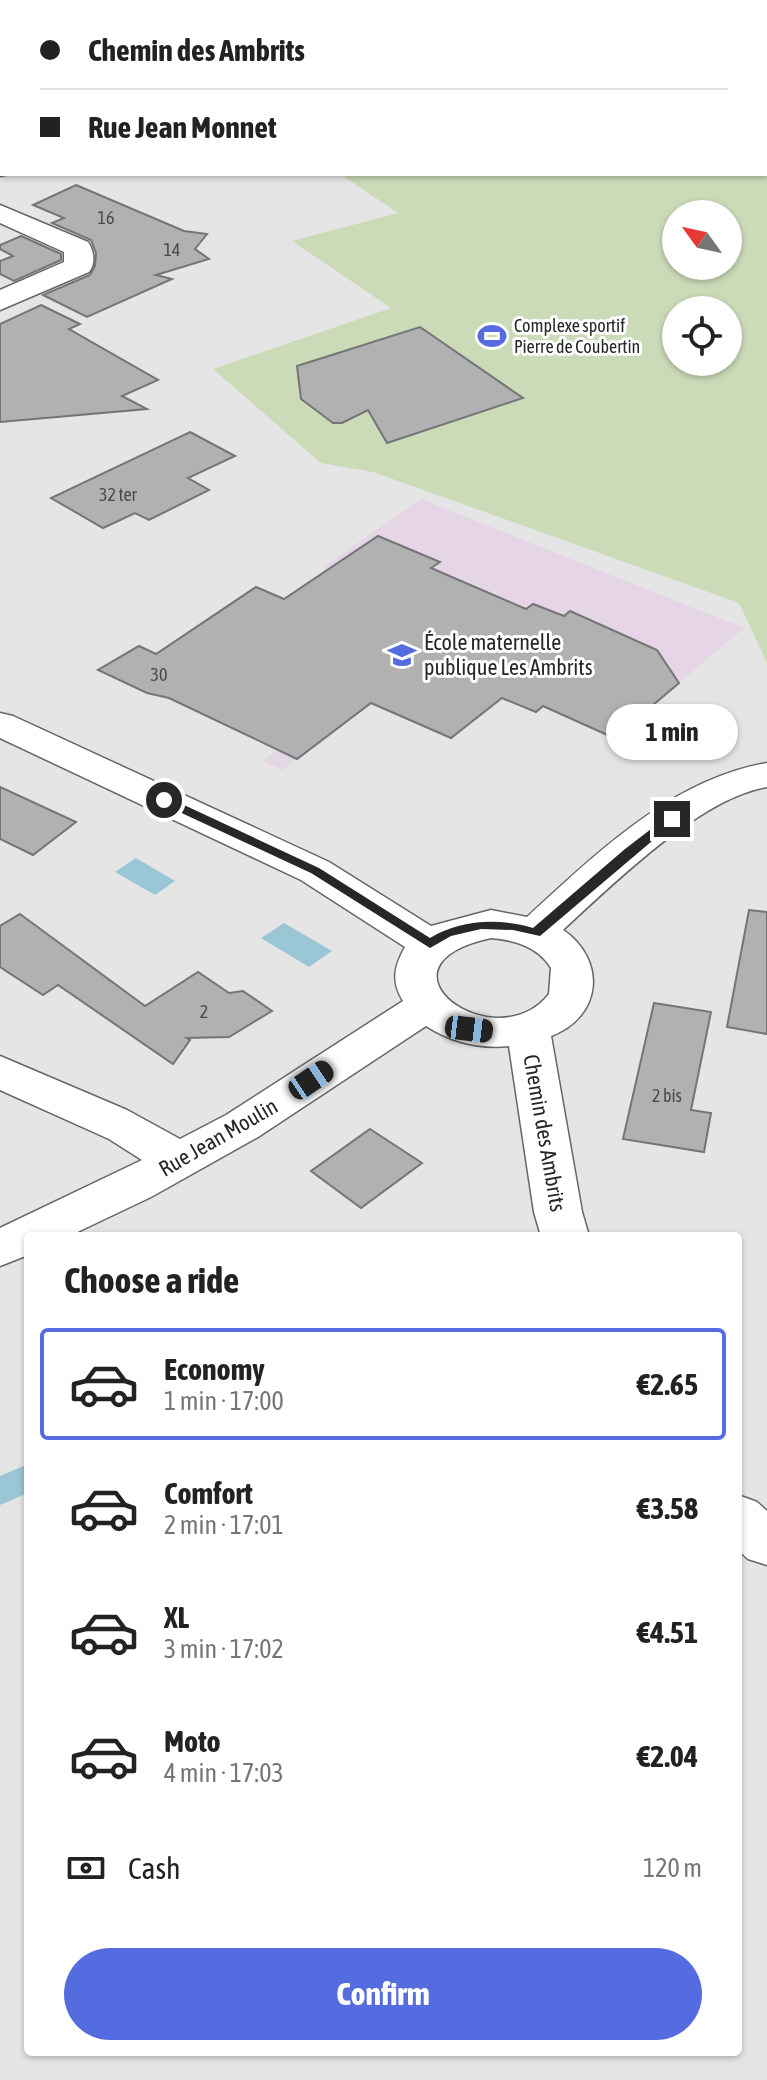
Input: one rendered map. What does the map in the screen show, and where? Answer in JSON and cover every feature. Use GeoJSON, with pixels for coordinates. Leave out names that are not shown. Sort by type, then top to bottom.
{"type":"FeatureCollection","features":[{"type":"Feature","properties":{"kind":"street"},"geometry":{"type":"LineString","coordinates":[[0,213],[78,248],[79,266],[0,301]]}},
{"type":"Feature","properties":{"kind":"street"},"geometry":{"type":"LineString","coordinates":[[0,724],[315,871],[430,944]]}},
{"type":"Feature","properties":{"kind":"street"},"geometry":{"type":"LineString","coordinates":[[535,933],[629,851],[694,802],[732,783],[767,775]]}},
{"type":"Feature","properties":{"kind":"street"},"geometry":{"type":"LineString","coordinates":[[481,925],[514,926],[535,933],[555,944],[569,959],[575,975],[573,993],[563,1009],[528,1029],[495,1033],[445,1021],[426,1007],[413,986],[415,963],[430,944],[447,933],[481,925]]}},
{"type":"Feature","properties":{"kind":"street","name":"Rue Jean Moulin"},"geometry":{"type":"LineString","coordinates":[[33,1232],[177,1162],[242,1126],[426,1007]]}},
{"type":"Feature","properties":{"kind":"street","name":"Chemin des Ambrits"},"geometry":{"type":"LineString","coordinates":[[528,1029],[564,1232]]}},
{"type":"Feature","properties":{"kind":"street"},"geometry":{"type":"LineString","coordinates":[[0,1071],[122,1124],[159,1146],[177,1162]]}},
{"type":"Feature","properties":{"kind":"street","name":"Rue Jean Moulin"},"geometry":{"type":"LineString","coordinates":[[0,1248],[24,1236]]}},
{"type":"Feature","properties":{"kind":"street"},"geometry":{"type":"LineString","coordinates":[[742,1521],[767,1543]]}},
{"type":"Feature","properties":{"kind":"shaded area"},"geometry":{"type":"Polygon","coordinates":[[[421,499],[744,628],[614,738],[543,707],[536,712],[502,698],[397,715],[371,703],[282,770],[263,761],[277,750],[338,573],[323,567],[421,499]]]}},
{"type":"Feature","properties":{"kind":"green space","name":"Complexe sportif Pierre de Coubertin"},"geometry":{"type":"Polygon","coordinates":[[[343,176],[767,176],[767,663],[739,603],[373,472],[321,463],[213,369],[391,308],[292,241],[398,213],[343,176]]]}},
{"type":"Feature","properties":{"kind":"water"},"geometry":{"type":"Polygon","coordinates":[[[136,858],[175,881],[155,895],[115,872],[136,858]]]}},
{"type":"Feature","properties":{"kind":"water"},"geometry":{"type":"Polygon","coordinates":[[[284,923],[332,951],[309,967],[261,938],[284,923]]]}},
{"type":"Feature","properties":{"kind":"water"},"geometry":{"type":"Polygon","coordinates":[[[24,1466],[24,1495],[0,1505],[0,1476],[24,1466]]]}},
{"type":"Feature","properties":{"kind":"building"},"geometry":{"type":"Polygon","coordinates":[[[76,185],[184,231],[207,234],[195,249],[209,259],[156,275],[172,279],[87,317],[43,295],[90,275],[95,266],[96,253],[91,240],[52,223],[64,218],[33,205],[76,185]]]}},
{"type":"Feature","properties":{"kind":"building"},"geometry":{"type":"Polygon","coordinates":[[[21,236],[61,254],[61,260],[14,281],[0,274],[0,261],[13,256],[0,249],[0,245],[21,236]]]}},
{"type":"Feature","properties":{"kind":"building"},"geometry":{"type":"Polygon","coordinates":[[[41,305],[80,324],[69,329],[158,380],[122,396],[147,409],[0,422],[0,324],[41,305]]]}},
{"type":"Feature","properties":{"kind":"building"},"geometry":{"type":"Polygon","coordinates":[[[420,327],[523,398],[387,443],[368,410],[342,423],[333,423],[301,399],[297,366],[420,327]]]}},
{"type":"Feature","properties":{"kind":"building"},"geometry":{"type":"Polygon","coordinates":[[[190,432],[235,456],[188,478],[209,490],[149,520],[135,513],[103,528],[51,498],[190,432]]]}},
{"type":"Feature","properties":{"kind":"building"},"geometry":{"type":"Polygon","coordinates":[[[378,536],[440,562],[431,568],[526,609],[533,604],[564,616],[570,611],[657,650],[679,683],[614,738],[543,706],[536,712],[502,698],[451,738],[371,703],[297,759],[169,698],[147,693],[98,670],[139,646],[156,654],[256,587],[284,599],[378,536]]]}},
{"type":"Feature","properties":{"kind":"building"},"geometry":{"type":"Polygon","coordinates":[[[0,787],[76,822],[33,855],[0,839],[0,787]]]}},
{"type":"Feature","properties":{"kind":"building"},"geometry":{"type":"Polygon","coordinates":[[[749,910],[767,912],[767,1034],[727,1027],[749,910]]]}},
{"type":"Feature","properties":{"kind":"building"},"geometry":{"type":"Polygon","coordinates":[[[20,914],[145,1006],[198,972],[229,993],[243,991],[272,1011],[229,1037],[187,1038],[190,1040],[173,1064],[58,985],[43,995],[0,967],[0,926],[20,914]]]}},
{"type":"Feature","properties":{"kind":"building"},"geometry":{"type":"Polygon","coordinates":[[[654,1003],[711,1012],[691,1110],[711,1113],[704,1152],[623,1139],[654,1003]]]}},
{"type":"Feature","properties":{"kind":"building"},"geometry":{"type":"Polygon","coordinates":[[[370,1129],[422,1163],[361,1208],[311,1171],[370,1129]]]}},
{"type":"Feature","properties":{"kind":"place","name":"Complexe sportif Pierre de Coubertin"},"geometry":{"type":"Point","coordinates":[492,336]}},
{"type":"Feature","properties":{"kind":"place","name":"École maternelle publique Les Ambrits"},"geometry":{"type":"Point","coordinates":[402,655]}},
{"type":"Feature","properties":{"kind":"route"},"geometry":{"type":"LineString","coordinates":[[164,800],[315,871],[430,944],[447,933],[481,925],[514,926],[535,933],[629,851],[672,819]]}}]}
